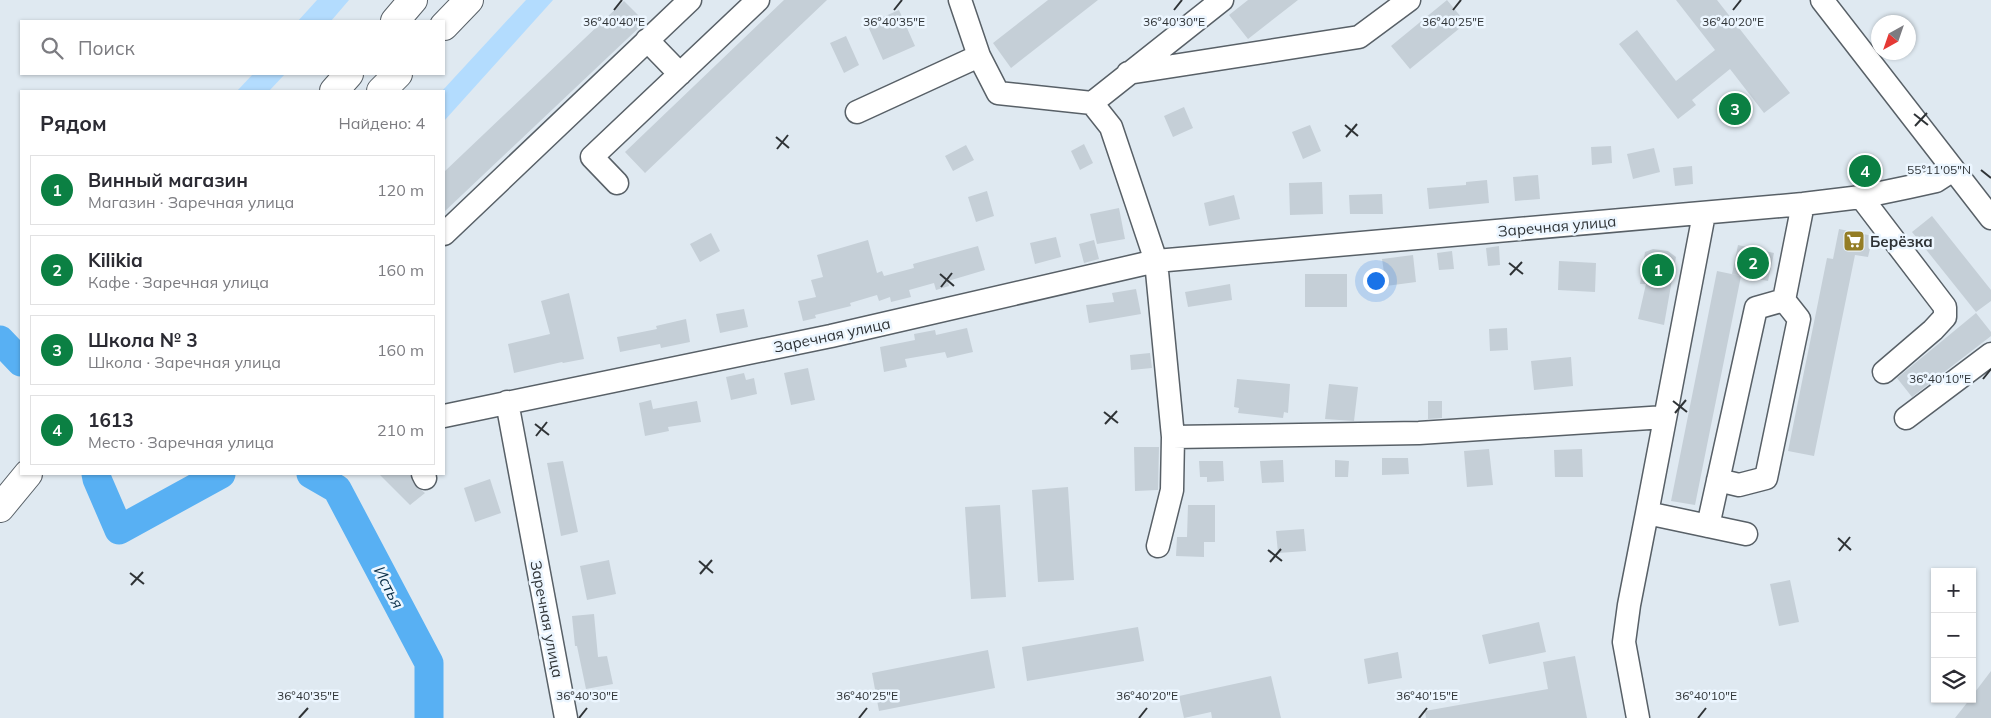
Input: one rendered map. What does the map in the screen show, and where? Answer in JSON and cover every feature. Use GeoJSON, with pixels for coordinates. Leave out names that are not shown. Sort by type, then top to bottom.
{"type":"FeatureCollection","features":[{"type":"Feature","properties":{"kind":"highway"},"geometry":{"type":"LineString","coordinates":[[396,20],[413,0]]}},
{"type":"Feature","properties":{"kind":"highway"},"geometry":{"type":"LineString","coordinates":[[445,25],[469,0]]}},
{"type":"Feature","properties":{"kind":"highway"},"geometry":{"type":"LineString","coordinates":[[335,90],[348,75]]}},
{"type":"Feature","properties":{"kind":"highway"},"geometry":{"type":"LineString","coordinates":[[382,90],[397,75]]}},
{"type":"Feature","properties":{"kind":"highway"},"geometry":{"type":"LineString","coordinates":[[0,508],[27,475]]}},
{"type":"Feature","properties":{"kind":"street"},"geometry":{"type":"LineString","coordinates":[[445,233],[690,0]]}},
{"type":"Feature","properties":{"kind":"street"},"geometry":{"type":"LineString","coordinates":[[617,183],[592,158],[758,0]]}},
{"type":"Feature","properties":{"kind":"street"},"geometry":{"type":"LineString","coordinates":[[960,0],[979,56],[998,93],[1092,103],[1112,127],[1156,261],[1173,437],[1172,490],[1158,546]]}},
{"type":"Feature","properties":{"kind":"street"},"geometry":{"type":"LineString","coordinates":[[1092,103],[1222,0]]}},
{"type":"Feature","properties":{"kind":"street"},"geometry":{"type":"LineString","coordinates":[[1128,73],[1359,37],[1409,0]]}},
{"type":"Feature","properties":{"kind":"street"},"geometry":{"type":"LineString","coordinates":[[1822,0],[1991,218]]}},
{"type":"Feature","properties":{"kind":"street"},"geometry":{"type":"LineString","coordinates":[[647,40],[680,74]]}},
{"type":"Feature","properties":{"kind":"street"},"geometry":{"type":"LineString","coordinates":[[857,112],[979,56]]}},
{"type":"Feature","properties":{"kind":"street","name":"Заречная улица"},"geometry":{"type":"LineString","coordinates":[[445,416],[831,336],[1156,261],[1803,204],[1861,197],[1936,181],[1953,170]]}},
{"type":"Feature","properties":{"kind":"street"},"geometry":{"type":"LineString","coordinates":[[1861,197],[1945,307],[1945,317],[1933,330],[1884,372]]}},
{"type":"Feature","properties":{"kind":"street"},"geometry":{"type":"LineString","coordinates":[[1718,480],[1739,485],[1766,478],[1798,319],[1784,300],[1803,204]]}},
{"type":"Feature","properties":{"kind":"street"},"geometry":{"type":"LineString","coordinates":[[1638,718],[1624,642],[1629,606],[1704,214]]}},
{"type":"Feature","properties":{"kind":"street"},"geometry":{"type":"LineString","coordinates":[[1708,526],[1756,308],[1784,300]]}},
{"type":"Feature","properties":{"kind":"street"},"geometry":{"type":"LineString","coordinates":[[1906,418],[1991,354]]}},
{"type":"Feature","properties":{"kind":"street","name":"Заречная улица"},"geometry":{"type":"LineString","coordinates":[[507,402],[566,718]]}},
{"type":"Feature","properties":{"kind":"street"},"geometry":{"type":"LineString","coordinates":[[1173,437],[1419,434],[1665,417]]}},
{"type":"Feature","properties":{"kind":"street"},"geometry":{"type":"LineString","coordinates":[[1647,513],[1746,534]]}},
{"type":"Feature","properties":{"kind":"shaded area"},"geometry":{"type":"Polygon","coordinates":[[[317,0],[349,0],[332,20],[299,20],[317,0]]]}},
{"type":"Feature","properties":{"kind":"shaded area"},"geometry":{"type":"Polygon","coordinates":[[[526,0],[553,0],[445,120],[445,90],[443,90],[526,0]]]}},
{"type":"Feature","properties":{"kind":"shaded area"},"geometry":{"type":"Polygon","coordinates":[[[252,75],[284,75],[270,90],[238,90],[252,75]]]}},
{"type":"Feature","properties":{"kind":"building"},"geometry":{"type":"Polygon","coordinates":[[[784,0],[827,0],[645,173],[625,152],[784,0]]]}},
{"type":"Feature","properties":{"kind":"building"},"geometry":{"type":"Polygon","coordinates":[[[1048,0],[1098,0],[1011,68],[993,43],[1048,0]]]}},
{"type":"Feature","properties":{"kind":"building"},"geometry":{"type":"Polygon","coordinates":[[[1248,0],[1298,0],[1248,39],[1229,15],[1248,0]]]}},
{"type":"Feature","properties":{"kind":"building"},"geometry":{"type":"Polygon","coordinates":[[[1447,0],[1466,23],[1410,69],[1391,46],[1447,0]]]}},
{"type":"Feature","properties":{"kind":"building"},"geometry":{"type":"Polygon","coordinates":[[[1676,0],[1717,0],[1790,93],[1764,113],[1730,69],[1692,100],[1696,105],[1678,119],[1619,44],[1637,30],[1676,81],[1715,50],[1676,0]]]}},
{"type":"Feature","properties":{"kind":"building"},"geometry":{"type":"Polygon","coordinates":[[[624,1],[645,22],[445,211],[445,171],[624,1]]]}},
{"type":"Feature","properties":{"kind":"building"},"geometry":{"type":"Polygon","coordinates":[[[899,10],[915,46],[883,60],[867,24],[899,10]]]}},
{"type":"Feature","properties":{"kind":"building"},"geometry":{"type":"Polygon","coordinates":[[[846,36],[859,65],[844,73],[830,43],[846,36]]]}},
{"type":"Feature","properties":{"kind":"building"},"geometry":{"type":"Polygon","coordinates":[[[1184,107],[1193,128],[1173,137],[1164,116],[1184,107]]]}},
{"type":"Feature","properties":{"kind":"building"},"geometry":{"type":"Polygon","coordinates":[[[1310,125],[1321,151],[1303,159],[1292,132],[1310,125]]]}},
{"type":"Feature","properties":{"kind":"building"},"geometry":{"type":"Polygon","coordinates":[[[1084,144],[1093,163],[1080,170],[1071,151],[1084,144]]]}},
{"type":"Feature","properties":{"kind":"building"},"geometry":{"type":"Polygon","coordinates":[[[966,145],[974,160],[953,171],[945,156],[966,145]]]}},
{"type":"Feature","properties":{"kind":"building"},"geometry":{"type":"Polygon","coordinates":[[[1611,146],[1612,163],[1592,165],[1591,147],[1611,146]]]}},
{"type":"Feature","properties":{"kind":"building"},"geometry":{"type":"Polygon","coordinates":[[[1654,148],[1660,172],[1633,179],[1627,154],[1654,148]]]}},
{"type":"Feature","properties":{"kind":"building"},"geometry":{"type":"Polygon","coordinates":[[[1692,166],[1693,184],[1675,186],[1673,168],[1692,166]]]}},
{"type":"Feature","properties":{"kind":"building"},"geometry":{"type":"Polygon","coordinates":[[[1538,175],[1540,199],[1515,201],[1513,177],[1538,175]]]}},
{"type":"Feature","properties":{"kind":"building"},"geometry":{"type":"Polygon","coordinates":[[[1487,180],[1489,203],[1429,209],[1427,188],[1466,185],[1466,182],[1487,180]]]}},
{"type":"Feature","properties":{"kind":"building"},"geometry":{"type":"Polygon","coordinates":[[[1322,182],[1323,214],[1290,215],[1289,183],[1322,182]]]}},
{"type":"Feature","properties":{"kind":"building"},"geometry":{"type":"Polygon","coordinates":[[[987,191],[994,216],[976,222],[968,197],[987,191]]]}},
{"type":"Feature","properties":{"kind":"building"},"geometry":{"type":"Polygon","coordinates":[[[1382,194],[1383,214],[1350,214],[1349,195],[1382,194]]]}},
{"type":"Feature","properties":{"kind":"building"},"geometry":{"type":"Polygon","coordinates":[[[1234,195],[1240,219],[1209,226],[1204,203],[1234,195]]]}},
{"type":"Feature","properties":{"kind":"building"},"geometry":{"type":"Polygon","coordinates":[[[1119,208],[1125,239],[1097,244],[1090,214],[1119,208]]]}},
{"type":"Feature","properties":{"kind":"building"},"geometry":{"type":"Polygon","coordinates":[[[1932,216],[1991,290],[1991,301],[1976,312],[1912,232],[1932,216]]]}},
{"type":"Feature","properties":{"kind":"building"},"geometry":{"type":"Polygon","coordinates":[[[1839,229],[1873,236],[1868,257],[1855,255],[1814,456],[1788,451],[1827,258],[1833,259],[1839,229]]]}},
{"type":"Feature","properties":{"kind":"building"},"geometry":{"type":"Polygon","coordinates":[[[711,233],[720,251],[700,262],[690,244],[711,233]]]}},
{"type":"Feature","properties":{"kind":"building"},"geometry":{"type":"Polygon","coordinates":[[[1056,237],[1061,257],[1035,264],[1030,243],[1056,237]]]}},
{"type":"Feature","properties":{"kind":"building"},"geometry":{"type":"Polygon","coordinates":[[[868,240],[877,273],[882,271],[884,276],[914,268],[913,264],[978,246],[985,270],[948,281],[949,286],[936,290],[934,283],[909,290],[911,297],[891,302],[890,297],[879,301],[877,295],[850,303],[851,306],[815,315],[816,318],[803,321],[798,301],[816,297],[811,280],[823,277],[817,255],[868,240]]]}},
{"type":"Feature","properties":{"kind":"building"},"geometry":{"type":"Polygon","coordinates":[[[1094,240],[1099,259],[1084,263],[1079,244],[1094,240]]]}},
{"type":"Feature","properties":{"kind":"building"},"geometry":{"type":"Polygon","coordinates":[[[1738,245],[1774,253],[1768,281],[1732,274],[1738,245]]]}},
{"type":"Feature","properties":{"kind":"building"},"geometry":{"type":"Polygon","coordinates":[[[1499,246],[1500,265],[1488,266],[1486,248],[1499,246]]]}},
{"type":"Feature","properties":{"kind":"building"},"geometry":{"type":"Polygon","coordinates":[[[1653,249],[1668,251],[1676,257],[1664,325],[1638,319],[1646,284],[1640,284],[1645,252],[1653,249]]]}},
{"type":"Feature","properties":{"kind":"building"},"geometry":{"type":"Polygon","coordinates":[[[1452,251],[1454,269],[1439,270],[1437,253],[1452,251]]]}},
{"type":"Feature","properties":{"kind":"building"},"geometry":{"type":"Polygon","coordinates":[[[1413,255],[1416,282],[1386,286],[1382,259],[1413,255]]]}},
{"type":"Feature","properties":{"kind":"building"},"geometry":{"type":"Polygon","coordinates":[[[1559,261],[1596,263],[1595,292],[1558,290],[1559,261]]]}},
{"type":"Feature","properties":{"kind":"building"},"geometry":{"type":"Polygon","coordinates":[[[1717,271],[1741,276],[1695,505],[1671,501],[1717,271]]]}},
{"type":"Feature","properties":{"kind":"building"},"geometry":{"type":"Polygon","coordinates":[[[1305,274],[1347,274],[1347,307],[1305,307],[1305,274]]]}},
{"type":"Feature","properties":{"kind":"building"},"geometry":{"type":"Polygon","coordinates":[[[1230,284],[1232,300],[1188,307],[1185,292],[1230,284]]]}},
{"type":"Feature","properties":{"kind":"building"},"geometry":{"type":"Polygon","coordinates":[[[1136,289],[1141,314],[1089,323],[1086,305],[1114,302],[1112,293],[1136,289]]]}},
{"type":"Feature","properties":{"kind":"building"},"geometry":{"type":"Polygon","coordinates":[[[569,293],[584,359],[514,373],[508,344],[550,334],[541,301],[569,293]]]}},
{"type":"Feature","properties":{"kind":"building"},"geometry":{"type":"Polygon","coordinates":[[[744,309],[748,327],[720,333],[716,314],[744,309]]]}},
{"type":"Feature","properties":{"kind":"building"},"geometry":{"type":"Polygon","coordinates":[[[1976,313],[1991,332],[1991,336],[1912,397],[1897,378],[1976,313]]]}},
{"type":"Feature","properties":{"kind":"building"},"geometry":{"type":"Polygon","coordinates":[[[686,319],[690,342],[661,348],[660,344],[620,352],[617,337],[657,329],[656,326],[686,319]]]}},
{"type":"Feature","properties":{"kind":"building"},"geometry":{"type":"Polygon","coordinates":[[[967,328],[973,352],[947,358],[945,352],[905,359],[907,367],[884,372],[880,347],[915,340],[914,334],[935,330],[936,335],[967,328]]]}},
{"type":"Feature","properties":{"kind":"building"},"geometry":{"type":"Polygon","coordinates":[[[1507,328],[1508,350],[1490,351],[1489,329],[1507,328]]]}},
{"type":"Feature","properties":{"kind":"building"},"geometry":{"type":"Polygon","coordinates":[[[1150,353],[1152,368],[1131,370],[1130,355],[1150,353]]]}},
{"type":"Feature","properties":{"kind":"building"},"geometry":{"type":"Polygon","coordinates":[[[1571,357],[1573,386],[1534,390],[1531,361],[1571,357]]]}},
{"type":"Feature","properties":{"kind":"building"},"geometry":{"type":"Polygon","coordinates":[[[808,368],[815,400],[791,405],[784,373],[808,368]]]}},
{"type":"Feature","properties":{"kind":"building"},"geometry":{"type":"Polygon","coordinates":[[[744,373],[746,380],[754,378],[757,394],[731,400],[726,377],[744,373]]]}},
{"type":"Feature","properties":{"kind":"building"},"geometry":{"type":"Polygon","coordinates":[[[1237,379],[1290,384],[1288,413],[1284,412],[1283,418],[1238,413],[1239,408],[1234,407],[1237,379]]]}},
{"type":"Feature","properties":{"kind":"building"},"geometry":{"type":"Polygon","coordinates":[[[1329,384],[1358,387],[1354,421],[1325,419],[1329,384]]]}},
{"type":"Feature","properties":{"kind":"building"},"geometry":{"type":"Polygon","coordinates":[[[651,400],[653,409],[697,401],[701,422],[668,427],[669,431],[645,436],[639,403],[651,400]]]}},
{"type":"Feature","properties":{"kind":"building"},"geometry":{"type":"Polygon","coordinates":[[[1428,401],[1442,401],[1442,418],[1428,419],[1428,401]]]}},
{"type":"Feature","properties":{"kind":"building"},"geometry":{"type":"Polygon","coordinates":[[[1134,447],[1159,447],[1158,490],[1135,491],[1134,447]]]}},
{"type":"Feature","properties":{"kind":"building"},"geometry":{"type":"Polygon","coordinates":[[[1489,449],[1493,485],[1467,487],[1464,451],[1489,449]]]}},
{"type":"Feature","properties":{"kind":"building"},"geometry":{"type":"Polygon","coordinates":[[[1582,449],[1583,477],[1555,477],[1554,450],[1582,449]]]}},
{"type":"Feature","properties":{"kind":"building"},"geometry":{"type":"Polygon","coordinates":[[[1382,458],[1408,458],[1409,474],[1382,475],[1382,458]]]}},
{"type":"Feature","properties":{"kind":"building"},"geometry":{"type":"Polygon","coordinates":[[[1283,460],[1284,482],[1262,483],[1260,461],[1283,460]]]}},
{"type":"Feature","properties":{"kind":"building"},"geometry":{"type":"Polygon","coordinates":[[[1335,460],[1349,461],[1348,477],[1335,477],[1335,460]]]}},
{"type":"Feature","properties":{"kind":"building"},"geometry":{"type":"Polygon","coordinates":[[[563,461],[578,532],[561,536],[547,463],[563,461]]]}},
{"type":"Feature","properties":{"kind":"building"},"geometry":{"type":"Polygon","coordinates":[[[1199,461],[1223,461],[1224,481],[1207,482],[1207,477],[1200,477],[1199,461]]]}},
{"type":"Feature","properties":{"kind":"building"},"geometry":{"type":"Polygon","coordinates":[[[380,475],[410,475],[414,484],[425,493],[410,505],[380,475]]]}},
{"type":"Feature","properties":{"kind":"building"},"geometry":{"type":"Polygon","coordinates":[[[490,479],[501,513],[475,522],[464,488],[490,479]]]}},
{"type":"Feature","properties":{"kind":"building"},"geometry":{"type":"Polygon","coordinates":[[[1068,487],[1074,580],[1038,582],[1032,490],[1068,487]]]}},
{"type":"Feature","properties":{"kind":"building"},"geometry":{"type":"Polygon","coordinates":[[[1000,505],[1006,597],[971,599],[965,507],[1000,505]]]}},
{"type":"Feature","properties":{"kind":"building"},"geometry":{"type":"Polygon","coordinates":[[[1188,505],[1215,505],[1215,542],[1204,542],[1204,557],[1176,556],[1177,537],[1187,537],[1188,505]]]}},
{"type":"Feature","properties":{"kind":"building"},"geometry":{"type":"Polygon","coordinates":[[[1304,529],[1306,551],[1278,553],[1276,531],[1304,529]]]}},
{"type":"Feature","properties":{"kind":"building"},"geometry":{"type":"Polygon","coordinates":[[[609,560],[616,594],[587,600],[580,566],[609,560]]]}},
{"type":"Feature","properties":{"kind":"building"},"geometry":{"type":"Polygon","coordinates":[[[1790,580],[1799,622],[1779,626],[1770,584],[1790,580]]]}},
{"type":"Feature","properties":{"kind":"building"},"geometry":{"type":"Polygon","coordinates":[[[594,614],[598,657],[607,656],[613,684],[586,689],[577,646],[575,646],[572,616],[594,614]]]}},
{"type":"Feature","properties":{"kind":"building"},"geometry":{"type":"Polygon","coordinates":[[[1539,622],[1546,652],[1489,664],[1482,635],[1539,622]]]}},
{"type":"Feature","properties":{"kind":"building"},"geometry":{"type":"Polygon","coordinates":[[[1138,627],[1144,661],[1027,681],[1022,647],[1138,627]]]}},
{"type":"Feature","properties":{"kind":"building"},"geometry":{"type":"Polygon","coordinates":[[[988,650],[995,688],[879,711],[872,673],[988,650]]]}},
{"type":"Feature","properties":{"kind":"building"},"geometry":{"type":"Polygon","coordinates":[[[1398,652],[1402,678],[1368,684],[1364,659],[1398,652]]]}},
{"type":"Feature","properties":{"kind":"building"},"geometry":{"type":"Polygon","coordinates":[[[1575,656],[1587,718],[1426,718],[1425,711],[1548,689],[1543,662],[1575,656]]]}},
{"type":"Feature","properties":{"kind":"building"},"geometry":{"type":"Polygon","coordinates":[[[1991,671],[1991,718],[1955,718],[1967,703],[1976,703],[1976,691],[1991,671]]]}},
{"type":"Feature","properties":{"kind":"building"},"geometry":{"type":"Polygon","coordinates":[[[1271,676],[1281,718],[1212,718],[1211,712],[1184,718],[1179,696],[1271,676]]]}},
{"type":"Feature","properties":{"kind":"waterway","name":"Истья"},"geometry":{"type":"LineString","coordinates":[[0,340],[20,361]]}},
{"type":"Feature","properties":{"kind":"waterway","name":"Истья"},"geometry":{"type":"LineString","coordinates":[[96,475],[119,530],[219,475]]}},
{"type":"Feature","properties":{"kind":"waterway","name":"Истья"},"geometry":{"type":"LineString","coordinates":[[313,475],[337,489],[429,663],[429,718]]}},
{"type":"Feature","properties":{"kind":"place","name":"Школа № 3"},"geometry":{"type":"Point","coordinates":[1735,109]}},
{"type":"Feature","properties":{"kind":"place","name":"1613"},"geometry":{"type":"Point","coordinates":[1865,171]}},
{"type":"Feature","properties":{"kind":"place","name":"Берёзка"},"geometry":{"type":"Point","coordinates":[1854,241]}},
{"type":"Feature","properties":{"kind":"place","name":"Kilikia"},"geometry":{"type":"Point","coordinates":[1753,263]}},
{"type":"Feature","properties":{"kind":"place","name":"Винный магазин"},"geometry":{"type":"Point","coordinates":[1658,270]}}]}
